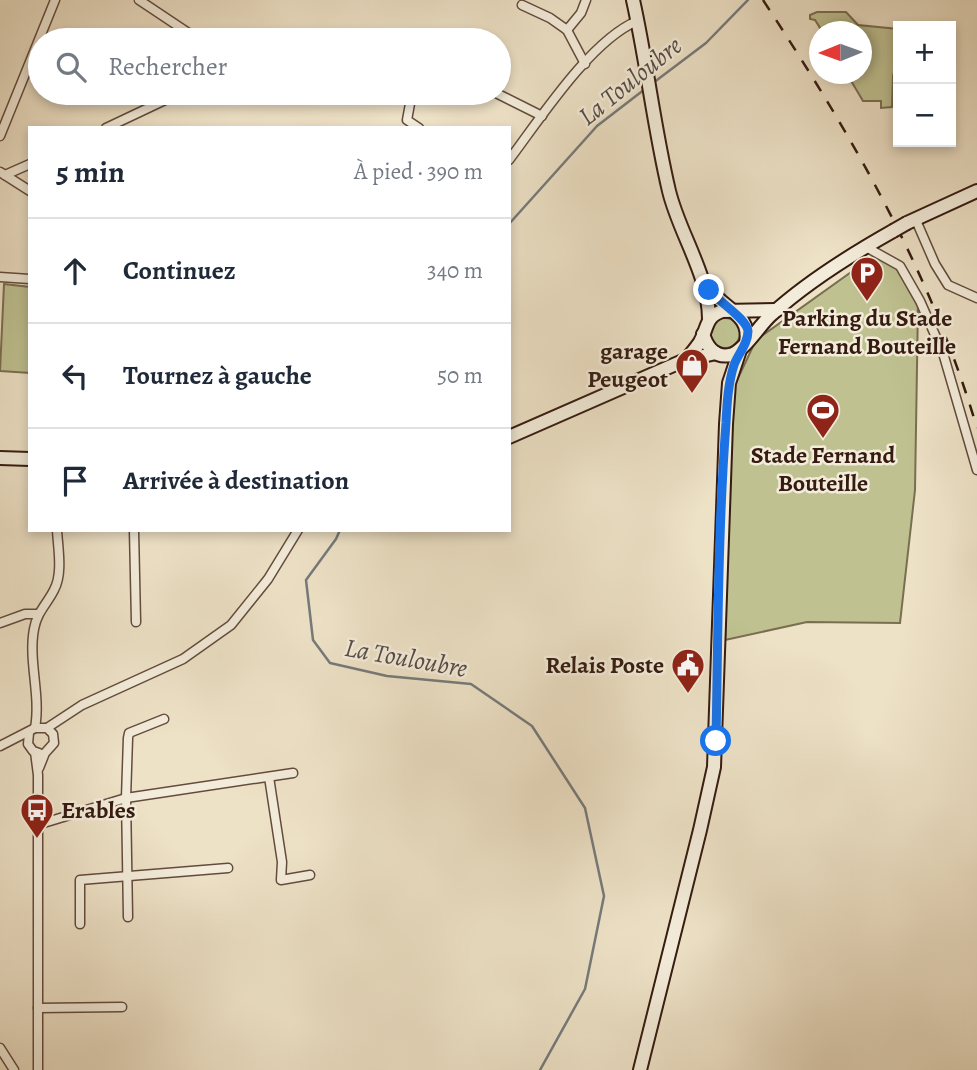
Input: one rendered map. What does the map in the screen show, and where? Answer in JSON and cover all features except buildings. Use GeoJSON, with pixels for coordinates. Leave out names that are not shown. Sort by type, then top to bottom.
{"type":"FeatureCollection","features":[{"type":"Feature","properties":{"kind":"main road"},"geometry":{"type":"LineString","coordinates":[[633,0],[672,202],[709,306],[709,319],[704,334],[685,360]]}},
{"type":"Feature","properties":{"kind":"main road"},"geometry":{"type":"LineString","coordinates":[[511,436],[685,360],[733,354],[776,311],[866,247],[911,221],[977,191]]}},
{"type":"Feature","properties":{"kind":"main road"},"geometry":{"type":"LineString","coordinates":[[698,269],[709,290],[746,323],[748,332],[729,383]]}},
{"type":"Feature","properties":{"kind":"main road"},"geometry":{"type":"LineString","coordinates":[[709,319],[722,311],[758,316],[776,311]]}},
{"type":"Feature","properties":{"kind":"main road"},"geometry":{"type":"LineString","coordinates":[[640,1070],[700,830],[713,767],[720,528],[729,383],[726,363],[706,344],[704,334]]}},
{"type":"Feature","properties":{"kind":"main road"},"geometry":{"type":"LineString","coordinates":[[0,458],[28,460]]}},
{"type":"Feature","properties":{"kind":"street"},"geometry":{"type":"LineString","coordinates":[[44,28],[55,0]]}},
{"type":"Feature","properties":{"kind":"street"},"geometry":{"type":"LineString","coordinates":[[139,0],[181,28]]}},
{"type":"Feature","properties":{"kind":"street"},"geometry":{"type":"LineString","coordinates":[[567,30],[581,13],[586,0]]}},
{"type":"Feature","properties":{"kind":"street"},"geometry":{"type":"LineString","coordinates":[[522,5],[550,18],[567,30],[585,64]]}},
{"type":"Feature","properties":{"kind":"street"},"geometry":{"type":"LineString","coordinates":[[511,157],[565,85],[603,44],[625,26],[637,21]]}},
{"type":"Feature","properties":{"kind":"street"},"geometry":{"type":"LineString","coordinates":[[0,136],[28,67]]}},
{"type":"Feature","properties":{"kind":"street"},"geometry":{"type":"LineString","coordinates":[[511,100],[542,116]]}},
{"type":"Feature","properties":{"kind":"street"},"geometry":{"type":"LineString","coordinates":[[110,126],[155,105]]}},
{"type":"Feature","properties":{"kind":"street"},"geometry":{"type":"LineString","coordinates":[[410,105],[407,120],[416,126]]}},
{"type":"Feature","properties":{"kind":"street"},"geometry":{"type":"LineString","coordinates":[[3,174],[28,165]]}},
{"type":"Feature","properties":{"kind":"street"},"geometry":{"type":"LineString","coordinates":[[3,174],[28,190]]}},
{"type":"Feature","properties":{"kind":"street"},"geometry":{"type":"LineString","coordinates":[[911,221],[948,285],[977,298]]}},
{"type":"Feature","properties":{"kind":"street"},"geometry":{"type":"LineString","coordinates":[[866,247],[900,266],[920,302],[943,353],[977,470]]}},
{"type":"Feature","properties":{"kind":"street"},"geometry":{"type":"LineString","coordinates":[[0,276],[28,279]]}},
{"type":"Feature","properties":{"kind":"street"},"geometry":{"type":"LineString","coordinates":[[38,771],[45,753],[52,747],[41,730],[38,713],[33,631],[38,614],[54,590],[59,576],[57,532]]}},
{"type":"Feature","properties":{"kind":"street"},"geometry":{"type":"LineString","coordinates":[[134,532],[136,622]]}},
{"type":"Feature","properties":{"kind":"street"},"geometry":{"type":"LineString","coordinates":[[3,744],[41,730],[60,721],[82,705],[176,663],[231,625],[268,579],[297,532]]}},
{"type":"Feature","properties":{"kind":"street"},"geometry":{"type":"LineString","coordinates":[[0,623],[25,614],[38,614]]}},
{"type":"Feature","properties":{"kind":"street"},"geometry":{"type":"LineString","coordinates":[[128,917],[126,798],[129,733],[164,719]]}},
{"type":"Feature","properties":{"kind":"street"},"geometry":{"type":"LineString","coordinates":[[38,1070],[38,771],[27,740],[41,730]]}},
{"type":"Feature","properties":{"kind":"street"},"geometry":{"type":"LineString","coordinates":[[3,744],[45,753]]}},
{"type":"Feature","properties":{"kind":"street"},"geometry":{"type":"LineString","coordinates":[[37,825],[126,798],[293,773]]}},
{"type":"Feature","properties":{"kind":"street"},"geometry":{"type":"LineString","coordinates":[[269,777],[282,862],[281,880],[310,875]]}},
{"type":"Feature","properties":{"kind":"street"},"geometry":{"type":"LineString","coordinates":[[80,924],[80,880],[228,868]]}},
{"type":"Feature","properties":{"kind":"street"},"geometry":{"type":"LineString","coordinates":[[38,1008],[122,1007]]}},
{"type":"Feature","properties":{"kind":"street"},"geometry":{"type":"LineString","coordinates":[[0,1048],[15,1070]]}},
{"type":"Feature","properties":{"kind":"green space"},"geometry":{"type":"Polygon","coordinates":[[[817,12],[846,12],[854,21],[816,21],[810,19],[810,15],[817,12]]]}},
{"type":"Feature","properties":{"kind":"green space"},"geometry":{"type":"Polygon","coordinates":[[[872,26],[893,28],[892,107],[881,108],[881,101],[863,101],[853,84],[872,84],[872,26]]]}},
{"type":"Feature","properties":{"kind":"green space","name":"Stade Fernand Bouteille"},"geometry":{"type":"Polygon","coordinates":[[[875,255],[898,268],[918,305],[915,490],[900,623],[807,622],[725,640],[732,391],[756,340],[875,255]]]}},
{"type":"Feature","properties":{"kind":"green space"},"geometry":{"type":"Polygon","coordinates":[[[4,284],[28,287],[28,373],[0,371],[4,284]]]}},
{"type":"Feature","properties":{"kind":"green space"},"geometry":{"type":"Polygon","coordinates":[[[725,318],[731,319],[739,327],[739,339],[731,347],[725,348],[719,347],[711,339],[710,333],[711,327],[719,319],[725,318]]]}},
{"type":"Feature","properties":{"kind":"waterway","name":"La Touloubre"},"geometry":{"type":"LineString","coordinates":[[653,83],[706,43],[748,0]]}},
{"type":"Feature","properties":{"kind":"waterway","name":"La Touloubre"},"geometry":{"type":"LineString","coordinates":[[511,222],[597,126],[645,89]]}},
{"type":"Feature","properties":{"kind":"waterway","name":"La Touloubre"},"geometry":{"type":"LineString","coordinates":[[339,532],[306,580],[313,640],[330,663],[387,676],[471,684],[532,726],[585,808],[604,896],[585,989],[540,1070]]}},
{"type":"Feature","properties":{"kind":"railway"},"geometry":{"type":"LineString","coordinates":[[763,0],[828,102],[886,206],[936,314],[977,428]]}},
{"type":"Feature","properties":{"kind":"place","name":"Parking du Stade Fernand Bouteille"},"geometry":{"type":"Point","coordinates":[867,303]}},
{"type":"Feature","properties":{"kind":"place","name":"garage Peugeot"},"geometry":{"type":"Point","coordinates":[692,395]}},
{"type":"Feature","properties":{"kind":"place","name":"Stade Fernand Bouteille"},"geometry":{"type":"Point","coordinates":[823,440]}},
{"type":"Feature","properties":{"kind":"place","name":"Relais Poste"},"geometry":{"type":"Point","coordinates":[688,695]}},
{"type":"Feature","properties":{"kind":"place","name":"Erables"},"geometry":{"type":"Point","coordinates":[37,840]}},
{"type":"Feature","properties":{"kind":"route"},"geometry":{"type":"LineString","coordinates":[[709,290],[739,315],[746,323],[748,332],[729,383],[720,528],[716,741]]}}]}
